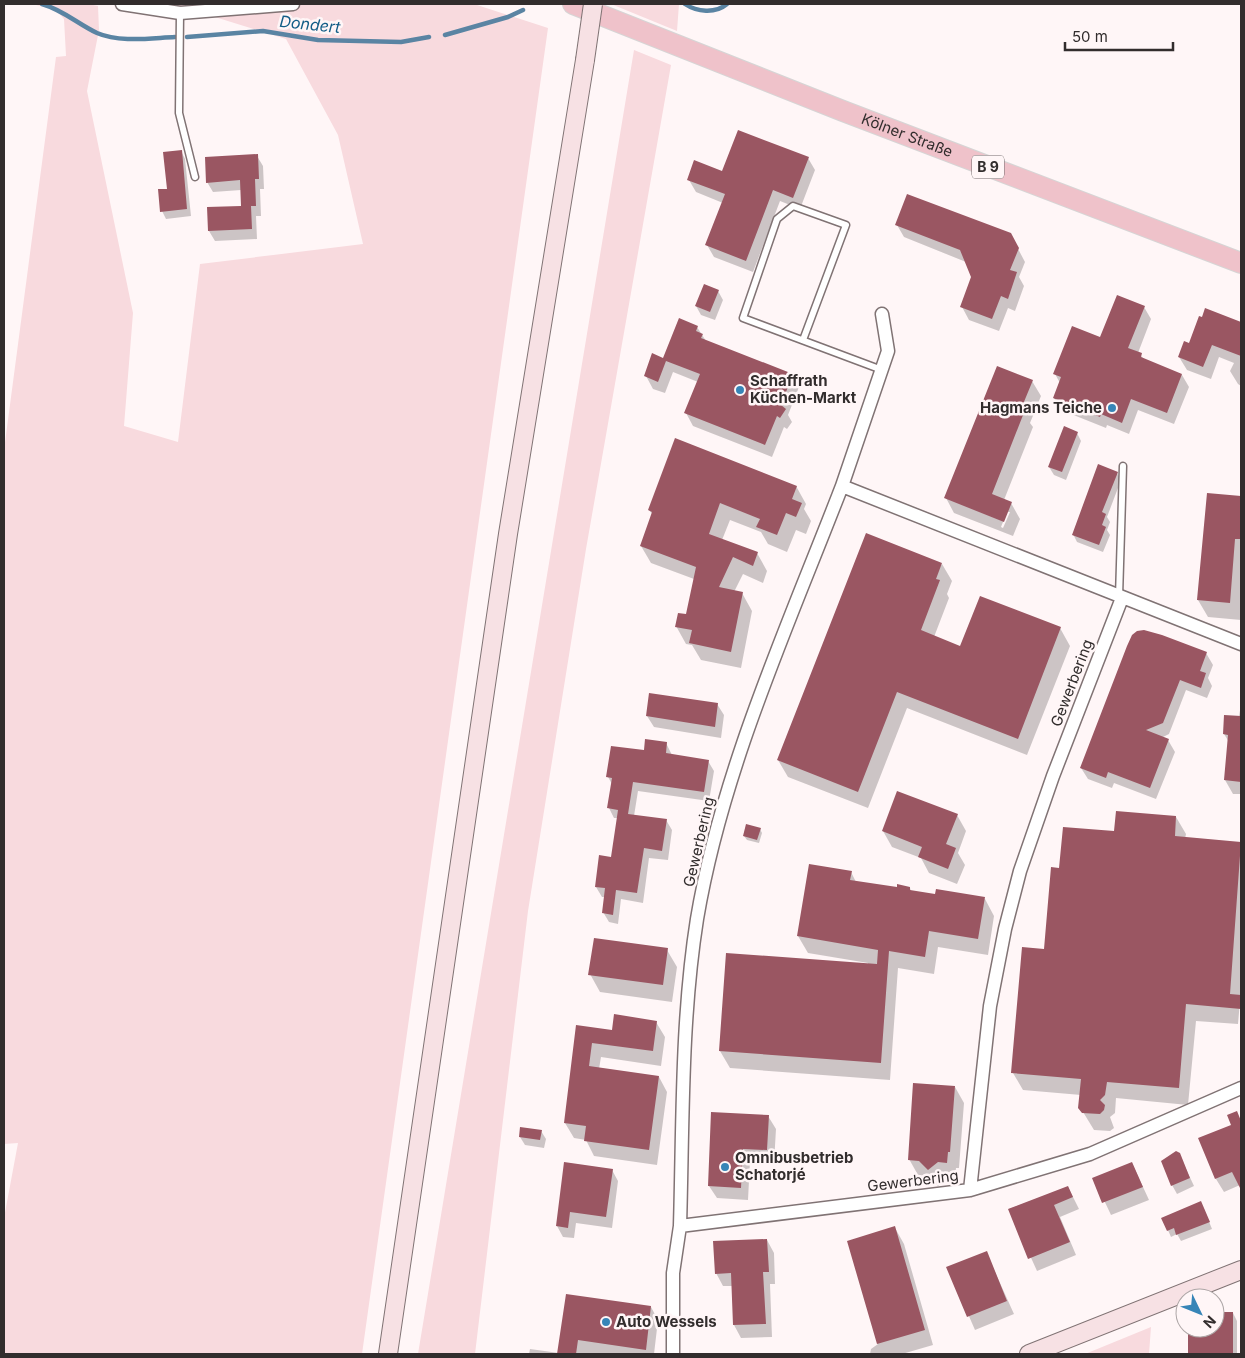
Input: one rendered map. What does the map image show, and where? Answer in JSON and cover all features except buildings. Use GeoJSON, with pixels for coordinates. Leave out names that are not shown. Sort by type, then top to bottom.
{"type":"FeatureCollection","features":[{"type":"Feature","properties":{"kind":"main road","name":"Kölner Straße"},"geometry":{"type":"LineString","coordinates":[[573,4],[844,111],[1241,263]]}},
{"type":"Feature","properties":{"kind":"main road"},"geometry":{"type":"LineString","coordinates":[[388,1354],[508,534],[594,4]]}},
{"type":"Feature","properties":{"kind":"main road"},"geometry":{"type":"LineString","coordinates":[[1029,1354],[1241,1270]]}},
{"type":"Feature","properties":{"kind":"street"},"geometry":{"type":"LineString","coordinates":[[122,4],[180,13],[293,4]]}},
{"type":"Feature","properties":{"kind":"street","name":"Gewerbering"},"geometry":{"type":"LineString","coordinates":[[673,1354],[673,1273],[680,1226],[686,1009],[698,918],[717,828],[742,746],[842,486],[888,351],[882,314]]}},
{"type":"Feature","properties":{"kind":"street"},"geometry":{"type":"LineString","coordinates":[[842,486],[1241,644]]}},
{"type":"Feature","properties":{"kind":"street","name":"Gewerbering"},"geometry":{"type":"LineString","coordinates":[[970,1190],[990,1006],[1011,904],[1020,871],[1050,784],[1120,597]]}},
{"type":"Feature","properties":{"kind":"street","name":"Gewerbering"},"geometry":{"type":"LineString","coordinates":[[680,1226],[970,1190],[1090,1154],[1241,1088]]}},
{"type":"Feature","properties":{"kind":"lane"},"geometry":{"type":"LineString","coordinates":[[180,13],[179,114],[195,177]]}},
{"type":"Feature","properties":{"kind":"lane"},"geometry":{"type":"LineString","coordinates":[[803,340],[846,225],[793,206],[777,219],[743,318],[882,370]]}},
{"type":"Feature","properties":{"kind":"lane"},"geometry":{"type":"LineString","coordinates":[[1120,597],[1124,466]]}},
{"type":"Feature","properties":{"kind":"shaded area"},"geometry":{"type":"Polygon","coordinates":[[[32,4],[88,4],[98,6],[99,30],[87,91],[133,313],[124,426],[178,442],[200,264],[363,244],[338,135],[286,39],[173,4],[474,4],[548,28],[362,1354],[4,1354],[4,1218],[18,1143],[4,1144],[4,450],[56,57],[66,56],[64,19],[56,10],[32,4]]]}},
{"type":"Feature","properties":{"kind":"shaded area"},"geometry":{"type":"Polygon","coordinates":[[[611,4],[679,4],[677,31],[611,4]]]}},
{"type":"Feature","properties":{"kind":"shaded area"},"geometry":{"type":"Polygon","coordinates":[[[634,50],[671,65],[586,549],[528,911],[475,1354],[418,1354],[634,50]]]}},
{"type":"Feature","properties":{"kind":"shaded area"},"geometry":{"type":"Polygon","coordinates":[[[1151,1327],[1149,1354],[1085,1354],[1151,1327]]]}},
{"type":"Feature","properties":{"kind":"waterway","name":"Dondert"},"geometry":{"type":"LineString","coordinates":[[42,4],[106,36],[136,39],[175,37]]}},
{"type":"Feature","properties":{"kind":"waterway","name":"Dondert"},"geometry":{"type":"LineString","coordinates":[[685,4],[695,9],[706,11],[712,11],[727,4]]}},
{"type":"Feature","properties":{"kind":"waterway","name":"Dondert"},"geometry":{"type":"LineString","coordinates":[[445,35],[508,17],[523,10]]}},
{"type":"Feature","properties":{"kind":"waterway","name":"Dondert"},"geometry":{"type":"LineString","coordinates":[[187,37],[263,31],[318,40],[401,42],[429,37]]}},
{"type":"Feature","properties":{"kind":"place","name":"Schaffrath Küchen-Markt"},"geometry":{"type":"Point","coordinates":[740,390]}},
{"type":"Feature","properties":{"kind":"place","name":"Hagmans Teiche"},"geometry":{"type":"Point","coordinates":[1112,408]}},
{"type":"Feature","properties":{"kind":"place","name":"Omnibusbetrieb Schatorjé"},"geometry":{"type":"Point","coordinates":[725,1167]}},
{"type":"Feature","properties":{"kind":"place","name":"Auto Wessels"},"geometry":{"type":"Point","coordinates":[606,1322]}}]}
